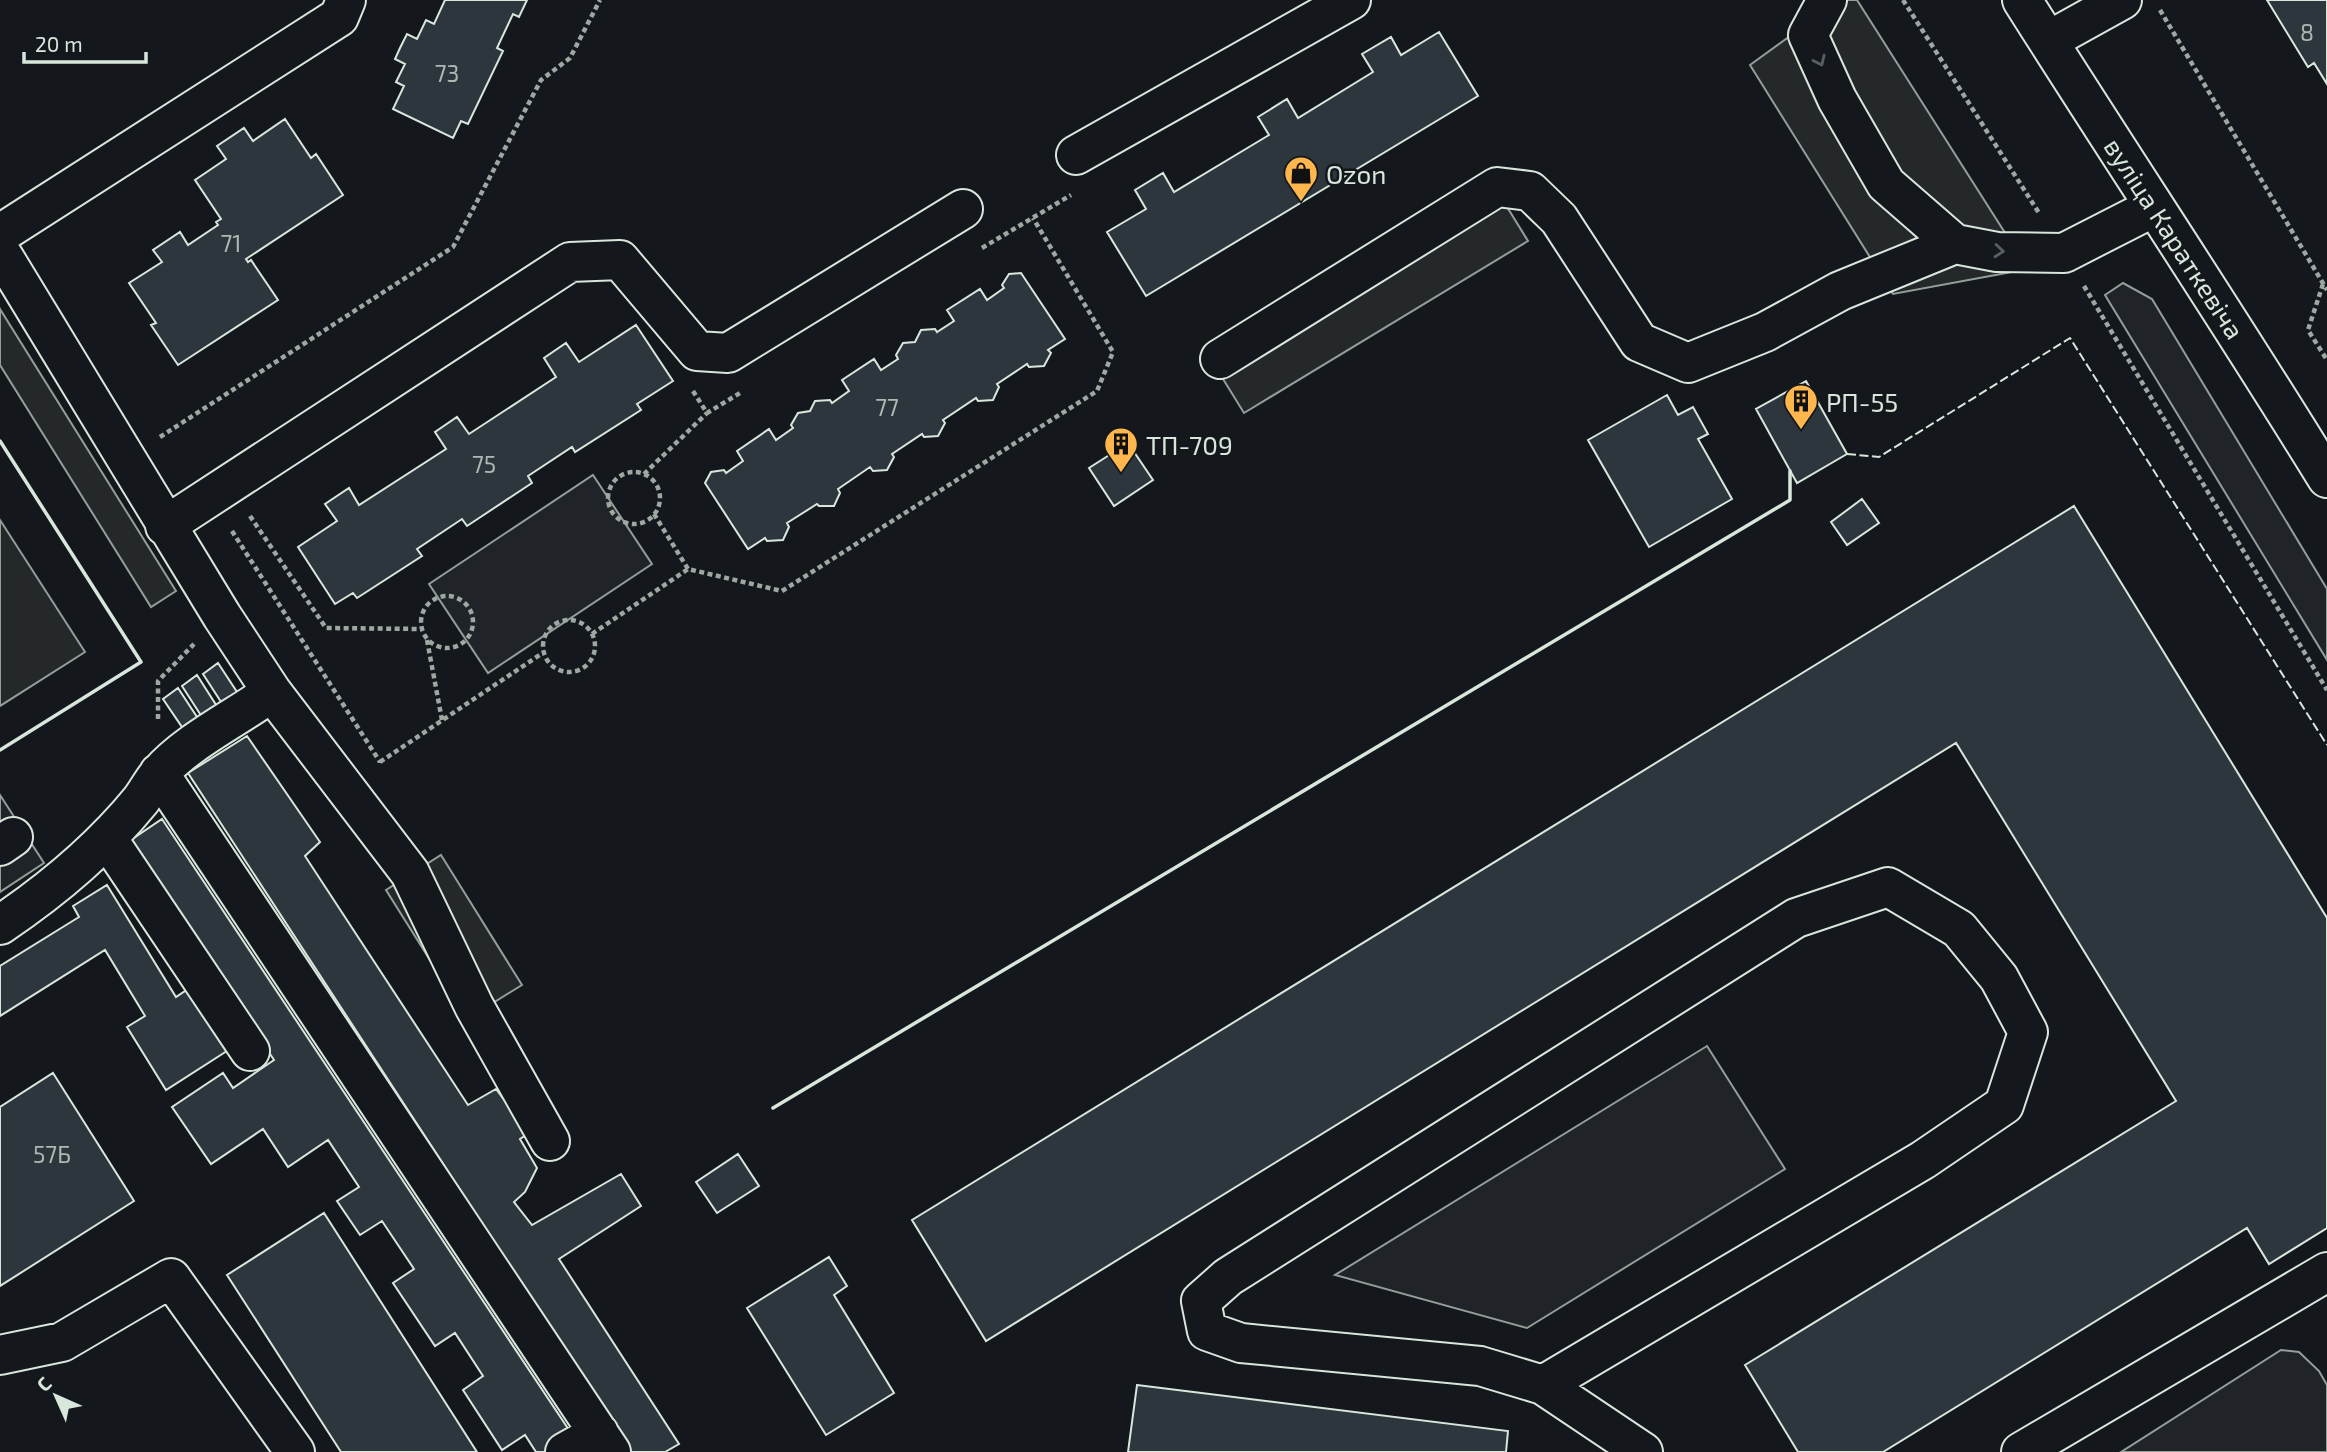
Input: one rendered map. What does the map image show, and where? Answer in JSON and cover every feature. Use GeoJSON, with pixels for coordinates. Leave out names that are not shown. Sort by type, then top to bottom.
{"type":"FeatureCollection","features":[{"type":"Feature","properties":{"kind":"street"},"geometry":{"type":"LineString","coordinates":[[0,234],[339,17],[346,0]]}},
{"type":"Feature","properties":{"kind":"street"},"geometry":{"type":"LineString","coordinates":[[1076,155],[1351,0]]}},
{"type":"Feature","properties":{"kind":"street"},"geometry":{"type":"LineString","coordinates":[[1827,0],[1808,35],[1837,99],[1886,184],[1955,244],[1997,252],[2064,253],[2154,207]]}},
{"type":"Feature","properties":{"kind":"street","name":"вуліца Караткевіча"},"geometry":{"type":"LineString","coordinates":[[2022,0],[2234,327],[2327,478]]}},
{"type":"Feature","properties":{"kind":"street"},"geometry":{"type":"LineString","coordinates":[[2048,41],[2122,0]]}},
{"type":"Feature","properties":{"kind":"street"},"geometry":{"type":"LineString","coordinates":[[1220,359],[1497,187],[1530,191],[1559,219],[1639,342],[1688,363],[1765,332],[1840,291],[1955,244]]}},
{"type":"Feature","properties":{"kind":"street"},"geometry":{"type":"LineString","coordinates":[[165,526],[570,262],[620,260],[697,351],[728,353],[963,209]]}},
{"type":"Feature","properties":{"kind":"street"},"geometry":{"type":"LineString","coordinates":[[0,251],[165,526],[272,692],[410,873],[474,1006],[550,1141]]}},
{"type":"Feature","properties":{"kind":"street"},"geometry":{"type":"LineString","coordinates":[[0,925],[39,899],[107,838],[142,799],[159,773],[200,739],[272,692]]}},
{"type":"Feature","properties":{"kind":"street"},"geometry":{"type":"LineString","coordinates":[[159,773],[605,1443],[565,1452]]}},
{"type":"Feature","properties":{"kind":"street"},"geometry":{"type":"LineString","coordinates":[[107,838],[250,1051]]}},
{"type":"Feature","properties":{"kind":"street"},"geometry":{"type":"LineString","coordinates":[[1543,1385],[1923,1160],[2004,1105],[2028,1032],[1999,978],[1959,929],[1888,887],[1797,918],[1228,1277],[1201,1301],[1207,1331],[1241,1343],[1480,1366],[1543,1385],[1643,1452]]}},
{"type":"Feature","properties":{"kind":"street"},"geometry":{"type":"LineString","coordinates":[[2021,1452],[2327,1272]]}},
{"type":"Feature","properties":{"kind":"street"},"geometry":{"type":"LineString","coordinates":[[0,1355],[62,1342],[171,1278],[295,1452]]}},
{"type":"Feature","properties":{"kind":"path"},"geometry":{"type":"LineString","coordinates":[[125,460],[453,247],[541,80],[570,58],[600,0]]}},
{"type":"Feature","properties":{"kind":"path"},"geometry":{"type":"LineString","coordinates":[[1903,0],[2064,253],[2327,690]]}},
{"type":"Feature","properties":{"kind":"path"},"geometry":{"type":"LineString","coordinates":[[2154,0],[2327,290]]}},
{"type":"Feature","properties":{"kind":"path"},"geometry":{"type":"LineString","coordinates":[[654,514],[688,569],[782,591],[1097,391],[1113,352],[1032,218]]}},
{"type":"Feature","properties":{"kind":"path"},"geometry":{"type":"LineString","coordinates":[[2323,283],[2308,330],[2327,360]]}},
{"type":"Feature","properties":{"kind":"path"},"geometry":{"type":"LineString","coordinates":[[644,474],[707,413]]}},
{"type":"Feature","properties":{"kind":"path"},"geometry":{"type":"LineString","coordinates":[[633,472],[644,474],[659,492],[659,503],[654,514],[645,522],[634,524],[623,522],[613,515],[608,505],[608,493],[613,482],[622,475],[633,472]]}},
{"type":"Feature","properties":{"kind":"path"},"geometry":{"type":"LineString","coordinates":[[243,506],[326,628],[422,629]]}},
{"type":"Feature","properties":{"kind":"path"},"geometry":{"type":"LineString","coordinates":[[231,530],[387,773]]}},
{"type":"Feature","properties":{"kind":"path"},"geometry":{"type":"LineString","coordinates":[[592,634],[688,569]]}},
{"type":"Feature","properties":{"kind":"path"},"geometry":{"type":"LineString","coordinates":[[427,639],[436,646],[447,648],[459,645],[468,638],[472,628],[472,616],[467,606],[458,598],[446,596],[435,599],[426,607],[421,617],[442,720]]}},
{"type":"Feature","properties":{"kind":"path"},"geometry":{"type":"LineString","coordinates":[[159,773],[158,681],[222,616]]}},
{"type":"Feature","properties":{"kind":"path"},"geometry":{"type":"LineString","coordinates":[[557,622],[580,622],[592,634],[595,650],[590,661],[581,669],[558,669],[549,662],[544,652],[544,640],[557,622]]}},
{"type":"Feature","properties":{"kind":"path"},"geometry":{"type":"LineString","coordinates":[[380,762],[544,652]]}},
{"type":"Feature","properties":{"kind":"shaded area"},"geometry":{"type":"Polygon","coordinates":[[[1840,0],[1857,0],[2028,269],[1893,294],[1750,65],[1840,0]]]}},
{"type":"Feature","properties":{"kind":"shaded area"},"geometry":{"type":"Polygon","coordinates":[[[1504,202],[1528,241],[1244,413],[1220,374],[1504,202]]]}},
{"type":"Feature","properties":{"kind":"shaded area"},"geometry":{"type":"Polygon","coordinates":[[[2123,283],[2152,299],[2327,589],[2327,660],[2105,295],[2123,283]]]}},
{"type":"Feature","properties":{"kind":"shaded area"},"geometry":{"type":"Polygon","coordinates":[[[0,309],[176,591],[151,607],[0,365],[0,309]]]}},
{"type":"Feature","properties":{"kind":"shaded area"},"geometry":{"type":"Polygon","coordinates":[[[593,475],[652,564],[488,673],[429,584],[593,475]]]}},
{"type":"Feature","properties":{"kind":"shaded area"},"geometry":{"type":"Polygon","coordinates":[[[0,520],[85,652],[0,706],[0,520]]]}},
{"type":"Feature","properties":{"kind":"shaded area"},"geometry":{"type":"Polygon","coordinates":[[[0,795],[44,863],[0,892],[0,795]]]}},
{"type":"Feature","properties":{"kind":"shaded area"},"geometry":{"type":"Polygon","coordinates":[[[441,855],[522,985],[467,1019],[386,890],[441,855]]]}},
{"type":"Feature","properties":{"kind":"shaded area"},"geometry":{"type":"Polygon","coordinates":[[[1707,1046],[1785,1169],[1527,1328],[1335,1275],[1707,1046]]]}},
{"type":"Feature","properties":{"kind":"shaded area"},"geometry":{"type":"Polygon","coordinates":[[[2281,1350],[2299,1352],[2319,1371],[2327,1385],[2327,1452],[2121,1452],[2281,1350]]]}},
{"type":"Feature","properties":{"kind":"building"},"geometry":{"type":"Polygon","coordinates":[[[445,0],[527,0],[519,17],[513,14],[497,48],[503,51],[468,124],[461,121],[453,138],[393,109],[404,86],[396,82],[405,64],[395,59],[400,48],[407,34],[417,39],[426,20],[434,24],[445,0]]]}},
{"type":"Feature","properties":{"kind":"building"},"geometry":{"type":"Polygon","coordinates":[[[2267,0],[2327,0],[2327,84],[2314,63],[2308,67],[2267,0]]]}},
{"type":"Feature","properties":{"kind":"building"},"geometry":{"type":"Polygon","coordinates":[[[1439,32],[1478,96],[1146,296],[1107,232],[1146,209],[1135,190],[1163,173],[1174,192],[1269,135],[1258,117],[1287,99],[1298,118],[1373,72],[1362,54],[1391,37],[1401,55],[1439,32]]]}},
{"type":"Feature","properties":{"kind":"building"},"geometry":{"type":"Polygon","coordinates":[[[285,119],[311,158],[316,154],[343,195],[246,259],[248,262],[251,260],[278,300],[178,365],[151,325],[156,323],[129,283],[162,262],[153,250],[180,232],[188,245],[218,225],[216,222],[221,219],[195,180],[226,159],[217,146],[244,128],[253,141],[285,119]]]}},
{"type":"Feature","properties":{"kind":"building"},"geometry":{"type":"Polygon","coordinates":[[[1021,273],[1065,339],[1048,350],[1051,353],[1044,366],[1029,367],[1027,364],[997,384],[999,387],[993,400],[978,401],[976,398],[943,420],[945,423],[938,436],[924,437],[922,434],[892,454],[894,457],[887,470],[873,471],[870,467],[838,489],[840,493],[834,506],[817,504],[787,523],[789,527],[783,540],[767,541],[765,538],[748,549],[705,483],[711,472],[724,470],[726,473],[743,461],[737,451],[769,429],[776,440],[793,428],[791,425],[798,413],[810,411],[815,401],[830,400],[832,403],[849,391],[842,380],[874,359],[881,370],[898,359],[896,355],[903,343],[915,342],[921,330],[935,329],[937,332],[954,321],[947,310],[980,289],[987,300],[1004,288],[1002,285],[1009,274],[1021,273]]]}},
{"type":"Feature","properties":{"kind":"building"},"geometry":{"type":"Polygon","coordinates":[[[636,325],[673,381],[637,404],[641,410],[575,452],[572,447],[528,476],[532,483],[467,526],[462,519],[417,549],[422,556],[357,598],[353,593],[335,604],[298,547],[337,521],[325,504],[349,488],[359,505],[446,449],[435,432],[457,417],[469,434],[556,377],[544,358],[566,343],[579,362],[636,325]]]}},
{"type":"Feature","properties":{"kind":"building","name":"РП-55"},"geometry":{"type":"Polygon","coordinates":[[[1806,381],[1847,454],[1797,483],[1756,409],[1806,381]]]}},
{"type":"Feature","properties":{"kind":"building"},"geometry":{"type":"Polygon","coordinates":[[[1667,395],[1678,415],[1693,407],[1708,434],[1698,439],[1732,499],[1649,547],[1588,440],[1667,395]]]}},
{"type":"Feature","properties":{"kind":"building","name":"ТП-709"},"geometry":{"type":"Polygon","coordinates":[[[1128,443],[1153,480],[1114,506],[1089,468],[1128,443]]]}},
{"type":"Feature","properties":{"kind":"building"},"geometry":{"type":"Polygon","coordinates":[[[1862,499],[1879,523],[1847,545],[1831,522],[1862,499]]]}},
{"type":"Feature","properties":{"kind":"building"},"geometry":{"type":"Polygon","coordinates":[[[2074,506],[2327,918],[2327,1228],[2269,1264],[2247,1228],[1883,1452],[1798,1452],[1745,1365],[2176,1101],[1956,743],[986,1341],[912,1220],[2074,506]]]}},
{"type":"Feature","properties":{"kind":"building"},"geometry":{"type":"Polygon","coordinates":[[[218,663],[239,695],[223,705],[203,674],[218,663]]]}},
{"type":"Feature","properties":{"kind":"building"},"geometry":{"type":"Polygon","coordinates":[[[197,675],[218,708],[202,717],[182,686],[197,675]]]}},
{"type":"Feature","properties":{"kind":"building"},"geometry":{"type":"Polygon","coordinates":[[[178,688],[199,720],[184,730],[163,699],[178,688]]]}},
{"type":"Feature","properties":{"kind":"building"},"geometry":{"type":"Polygon","coordinates":[[[247,736],[320,842],[305,856],[468,1105],[496,1089],[529,1133],[520,1139],[537,1168],[525,1192],[514,1202],[532,1225],[621,1174],[641,1206],[559,1259],[679,1444],[665,1452],[631,1452],[188,773],[247,736]]]}},
{"type":"Feature","properties":{"kind":"building"},"geometry":{"type":"Polygon","coordinates":[[[162,819],[573,1436],[549,1452],[536,1452],[525,1435],[502,1450],[463,1390],[483,1376],[455,1333],[435,1346],[393,1283],[414,1269],[382,1221],[360,1235],[337,1201],[359,1187],[328,1140],[288,1167],[263,1129],[211,1164],[172,1107],[223,1073],[233,1088],[274,1060],[128,842],[162,819]]]}},
{"type":"Feature","properties":{"kind":"building"},"geometry":{"type":"Polygon","coordinates":[[[107,885],[176,997],[191,987],[230,1049],[166,1090],[127,1027],[145,1016],[105,950],[0,1016],[0,966],[79,917],[73,906],[107,885]]]}},
{"type":"Feature","properties":{"kind":"building"},"geometry":{"type":"Polygon","coordinates":[[[53,1073],[134,1201],[0,1286],[0,1107],[53,1073]]]}},
{"type":"Feature","properties":{"kind":"building"},"geometry":{"type":"Polygon","coordinates":[[[738,1154],[759,1186],[717,1213],[696,1182],[738,1154]]]}},
{"type":"Feature","properties":{"kind":"building"},"geometry":{"type":"Polygon","coordinates":[[[324,1213],[477,1452],[341,1452],[227,1275],[324,1213]]]}},
{"type":"Feature","properties":{"kind":"building"},"geometry":{"type":"Polygon","coordinates":[[[829,1257],[847,1286],[834,1295],[894,1393],[826,1435],[747,1308],[829,1257]]]}},
{"type":"Feature","properties":{"kind":"building"},"geometry":{"type":"Polygon","coordinates":[[[1137,1385],[1508,1431],[1506,1452],[1128,1452],[1137,1385]]]}},
{"type":"Feature","properties":{"kind":"fence"},"geometry":{"type":"LineString","coordinates":[[1847,454],[1879,457],[2070,338],[2327,745]]}},
{"type":"Feature","properties":{"kind":"wall"},"geometry":{"type":"LineString","coordinates":[[0,441],[141,662],[0,750]]}},
{"type":"Feature","properties":{"kind":"wall"},"geometry":{"type":"LineString","coordinates":[[773,1108],[1790,500],[1790,471]]}},
{"type":"Feature","properties":{"kind":"place","name":"Ozon"},"geometry":{"type":"Point","coordinates":[1301,203]}},
{"type":"Feature","properties":{"kind":"place","name":"РП-55"},"geometry":{"type":"Point","coordinates":[1801,431]}},
{"type":"Feature","properties":{"kind":"place","name":"ТП-709"},"geometry":{"type":"Point","coordinates":[1121,474]}}]}
